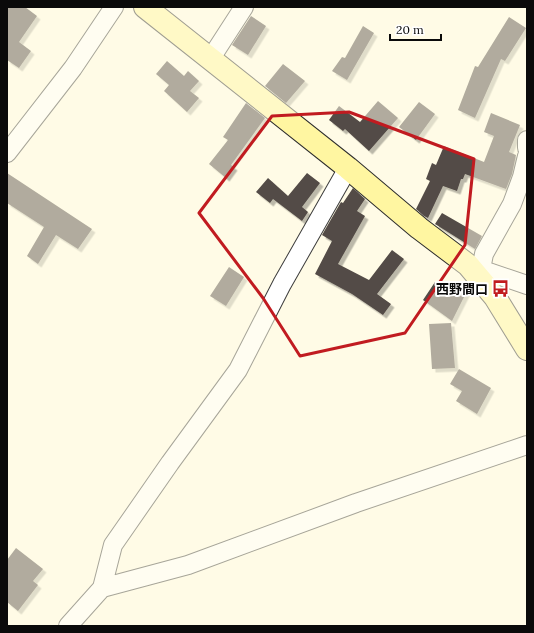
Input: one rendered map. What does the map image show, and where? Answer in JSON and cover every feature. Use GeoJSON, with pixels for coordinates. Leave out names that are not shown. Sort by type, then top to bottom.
{"type":"FeatureCollection","features":[{"type":"Feature","properties":{"kind":"street"},"geometry":{"type":"LineString","coordinates":[[7,153],[73,68],[114,7]]}},
{"type":"Feature","properties":{"kind":"street"},"geometry":{"type":"LineString","coordinates":[[145,7],[348,168],[418,228],[475,267],[527,286]]}},
{"type":"Feature","properties":{"kind":"street"},"geometry":{"type":"LineString","coordinates":[[211,58],[244,7]]}},
{"type":"Feature","properties":{"kind":"street"},"geometry":{"type":"LineString","coordinates":[[475,267],[512,204],[527,156],[527,140]]}},
{"type":"Feature","properties":{"kind":"street"},"geometry":{"type":"LineString","coordinates":[[68,626],[102,588],[113,545],[170,463],[238,370],[282,284],[348,168]]}},
{"type":"Feature","properties":{"kind":"street"},"geometry":{"type":"LineString","coordinates":[[475,267],[527,349]]}},
{"type":"Feature","properties":{"kind":"street"},"geometry":{"type":"LineString","coordinates":[[102,588],[188,565],[356,503],[527,445]]}},
{"type":"Feature","properties":{"kind":"highlighted area"},"geometry":{"type":"Polygon","coordinates":[[[349,112],[474,159],[465,245],[405,333],[300,356],[263,298],[199,213],[272,116],[349,112]]]}},
{"type":"Feature","properties":{"kind":"building"},"geometry":{"type":"Polygon","coordinates":[[[7,7],[25,7],[37,16],[19,42],[31,51],[19,68],[7,60],[7,7]]]}},
{"type":"Feature","properties":{"kind":"building"},"geometry":{"type":"Polygon","coordinates":[[[251,16],[266,26],[248,55],[232,45],[251,16]]]}},
{"type":"Feature","properties":{"kind":"building"},"geometry":{"type":"Polygon","coordinates":[[[509,17],[526,28],[505,61],[501,59],[475,118],[458,110],[475,66],[478,67],[509,17]]]}},
{"type":"Feature","properties":{"kind":"building"},"geometry":{"type":"Polygon","coordinates":[[[363,26],[374,33],[347,80],[332,71],[342,57],[345,58],[363,26]]]}},
{"type":"Feature","properties":{"kind":"building"},"geometry":{"type":"Polygon","coordinates":[[[167,61],[184,76],[188,71],[199,81],[190,91],[199,98],[187,112],[164,91],[169,85],[156,74],[167,61]]]}},
{"type":"Feature","properties":{"kind":"building"},"geometry":{"type":"Polygon","coordinates":[[[283,64],[305,81],[286,103],[265,86],[283,64]]]}},
{"type":"Feature","properties":{"kind":"building"},"geometry":{"type":"Polygon","coordinates":[[[378,101],[398,118],[369,151],[345,129],[343,131],[329,120],[339,106],[360,122],[378,101]]]}},
{"type":"Feature","properties":{"kind":"building"},"geometry":{"type":"Polygon","coordinates":[[[419,102],[435,114],[416,140],[399,127],[419,102]]]}},
{"type":"Feature","properties":{"kind":"building"},"geometry":{"type":"Polygon","coordinates":[[[246,103],[265,118],[231,165],[234,167],[226,178],[209,164],[228,140],[223,137],[246,103]]]}},
{"type":"Feature","properties":{"kind":"building"},"geometry":{"type":"Polygon","coordinates":[[[491,113],[520,125],[509,152],[516,155],[512,174],[506,189],[465,174],[463,179],[461,179],[457,191],[443,186],[428,218],[424,216],[416,209],[430,181],[426,179],[432,163],[436,165],[444,146],[484,162],[494,136],[484,132],[491,113]]]}},
{"type":"Feature","properties":{"kind":"building"},"geometry":{"type":"Polygon","coordinates":[[[7,173],[92,229],[78,249],[56,235],[38,264],[27,256],[44,227],[7,203],[7,173]]]}},
{"type":"Feature","properties":{"kind":"building"},"geometry":{"type":"Polygon","coordinates":[[[307,173],[320,183],[302,207],[308,212],[302,221],[273,199],[270,203],[256,192],[268,178],[288,196],[307,173]]]}},
{"type":"Feature","properties":{"kind":"building"},"geometry":{"type":"Polygon","coordinates":[[[353,188],[365,199],[357,211],[365,216],[338,264],[369,280],[392,250],[404,259],[377,294],[391,304],[383,315],[352,294],[315,274],[332,241],[322,235],[341,202],[343,203],[353,188]]]}},
{"type":"Feature","properties":{"kind":"building"},"geometry":{"type":"Polygon","coordinates":[[[442,213],[482,236],[475,249],[435,224],[442,213]]]}},
{"type":"Feature","properties":{"kind":"building"},"geometry":{"type":"Polygon","coordinates":[[[229,267],[244,277],[226,306],[210,296],[229,267]]]}},
{"type":"Feature","properties":{"kind":"building"},"geometry":{"type":"Polygon","coordinates":[[[435,282],[452,294],[456,286],[467,291],[452,321],[423,300],[435,282]]]}},
{"type":"Feature","properties":{"kind":"building"},"geometry":{"type":"Polygon","coordinates":[[[451,323],[455,368],[432,369],[429,324],[451,323]]]}},
{"type":"Feature","properties":{"kind":"building"},"geometry":{"type":"Polygon","coordinates":[[[459,369],[491,388],[477,414],[456,401],[462,391],[450,384],[459,369]]]}},
{"type":"Feature","properties":{"kind":"building"},"geometry":{"type":"Polygon","coordinates":[[[16,548],[43,569],[33,581],[38,585],[18,611],[7,602],[7,560],[16,548]]]}},
{"type":"Feature","properties":{"kind":"place","name":"西野間口"},"geometry":{"type":"Point","coordinates":[501,289]}}]}
